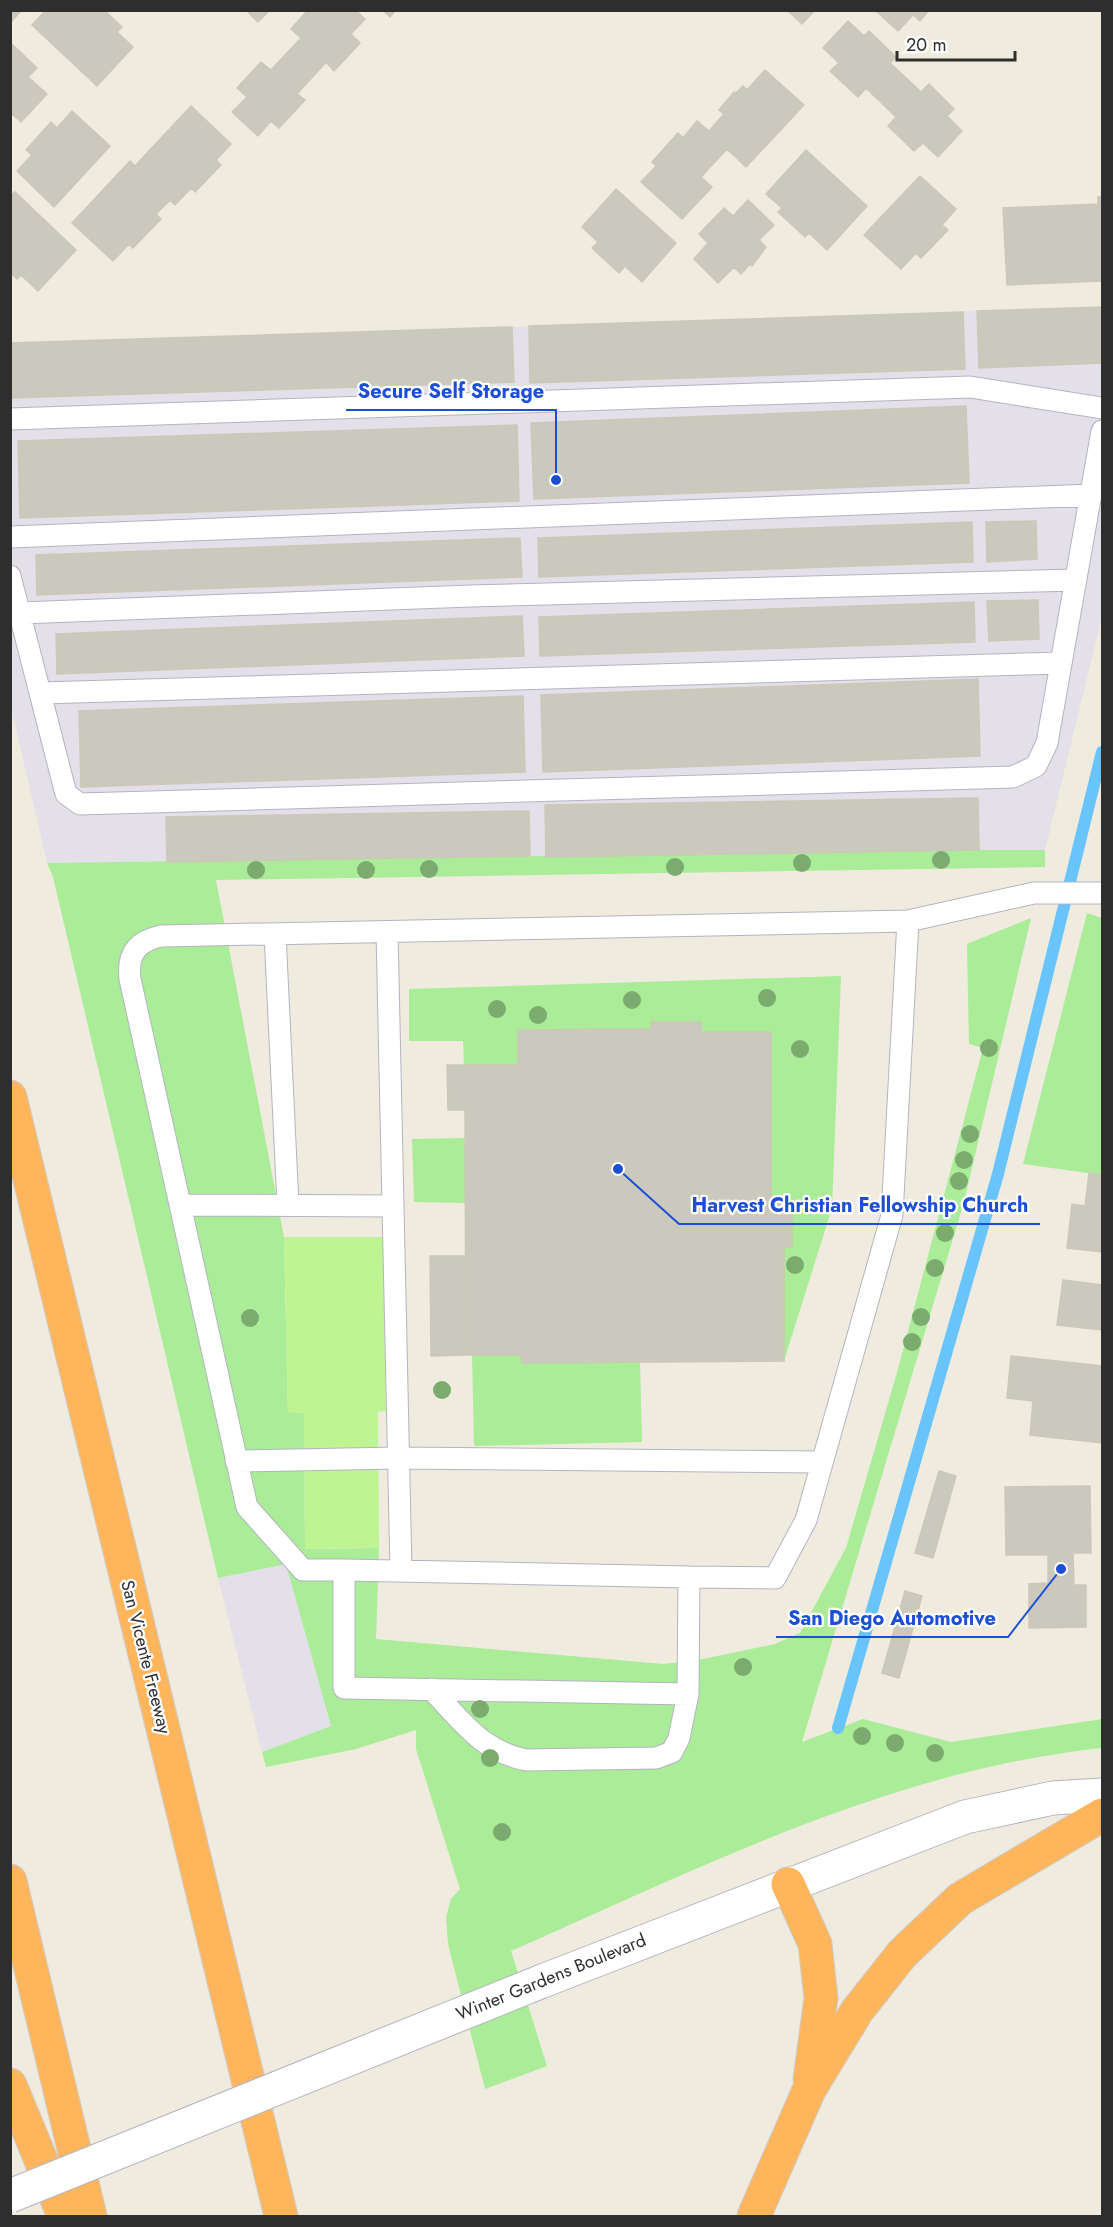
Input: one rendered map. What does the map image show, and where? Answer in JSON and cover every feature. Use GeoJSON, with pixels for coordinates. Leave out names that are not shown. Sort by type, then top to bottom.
{"type":"FeatureCollection","features":[{"type":"Feature","properties":{"kind":"highway","name":"San Vicente Freeway"},"geometry":{"type":"LineString","coordinates":[[10,1097],[281,2217]]}},
{"type":"Feature","properties":{"kind":"highway"},"geometry":{"type":"LineString","coordinates":[[754,2217],[808,2090],[857,2011],[902,1954],[960,1899],[1102,1815]]}},
{"type":"Feature","properties":{"kind":"highway"},"geometry":{"type":"LineString","coordinates":[[10,1881],[90,2217]]}},
{"type":"Feature","properties":{"kind":"highway"},"geometry":{"type":"LineString","coordinates":[[788,1884],[815,1944],[820,1998],[808,2090]]}},
{"type":"Feature","properties":{"kind":"highway"},"geometry":{"type":"LineString","coordinates":[[10,2085],[64,2217]]}},
{"type":"Feature","properties":{"kind":"main road","name":"Winter Gardens Boulevard"},"geometry":{"type":"LineString","coordinates":[[10,2196],[540,1982],[965,1817],[1053,1798],[1102,1795]]}},
{"type":"Feature","properties":{"kind":"lane"},"geometry":{"type":"LineString","coordinates":[[10,419],[970,387],[1102,408]]}},
{"type":"Feature","properties":{"kind":"lane"},"geometry":{"type":"LineString","coordinates":[[10,576],[66,794],[80,804],[1013,777],[1036,766],[1047,743],[1102,431]]}},
{"type":"Feature","properties":{"kind":"lane"},"geometry":{"type":"LineString","coordinates":[[10,537],[1092,495]]}},
{"type":"Feature","properties":{"kind":"lane"},"geometry":{"type":"LineString","coordinates":[[20,613],[470,596],[1076,580]]}},
{"type":"Feature","properties":{"kind":"lane"},"geometry":{"type":"LineString","coordinates":[[40,693],[1061,663]]}},
{"type":"Feature","properties":{"kind":"lane"},"geometry":{"type":"LineString","coordinates":[[908,921],[891,1215],[806,1520],[775,1578],[303,1570],[247,1506],[130,979],[133,950],[147,939],[161,936],[908,921],[1034,893],[1097,893]]}},
{"type":"Feature","properties":{"kind":"lane"},"geometry":{"type":"LineString","coordinates":[[387,932],[401,1571]]}},
{"type":"Feature","properties":{"kind":"lane"},"geometry":{"type":"LineString","coordinates":[[275,934],[288,1205]]}},
{"type":"Feature","properties":{"kind":"lane"},"geometry":{"type":"LineString","coordinates":[[180,1205],[393,1206]]}},
{"type":"Feature","properties":{"kind":"lane"},"geometry":{"type":"LineString","coordinates":[[236,1461],[399,1458],[822,1462]]}},
{"type":"Feature","properties":{"kind":"lane"},"geometry":{"type":"LineString","coordinates":[[344,1570],[344,1688],[688,1694]]}},
{"type":"Feature","properties":{"kind":"lane"},"geometry":{"type":"LineString","coordinates":[[431,1689],[488,1748],[507,1757],[527,1760],[656,1758],[672,1752],[678,1738],[688,1694],[689,1577]]}},
{"type":"Feature","properties":{"kind":"shaded area"},"geometry":{"type":"Polygon","coordinates":[[[1102,307],[1102,617],[1045,850],[47,863],[11,707],[10,344],[1102,307]]]}},
{"type":"Feature","properties":{"kind":"shaded area"},"geometry":{"type":"Polygon","coordinates":[[[286,1563],[331,1726],[262,1752],[218,1578],[286,1563]]]}},
{"type":"Feature","properties":{"kind":"green space"},"geometry":{"type":"Polygon","coordinates":[[[1045,850],[1045,867],[216,880],[284,1237],[288,1412],[304,1413],[305,1549],[379,1548],[376,1639],[663,1664],[693,1661],[775,1644],[800,1633],[846,1548],[898,1369],[983,1048],[969,1044],[967,944],[1031,918],[964,1202],[802,1742],[863,1719],[951,1742],[1102,1719],[1102,1748],[1024,1760],[948,1777],[873,1800],[799,1826],[726,1856],[511,1951],[547,2066],[485,2089],[448,1944],[446,1917],[451,1899],[460,1889],[416,1749],[416,1730],[356,1749],[266,1767],[262,1752],[331,1726],[286,1564],[218,1578],[53,877],[47,863],[1045,850]]]}},
{"type":"Feature","properties":{"kind":"green space"},"geometry":{"type":"Polygon","coordinates":[[[1087,913],[1102,918],[1102,1175],[1023,1164],[1087,913]]]}},
{"type":"Feature","properties":{"kind":"green space"},"geometry":{"type":"Polygon","coordinates":[[[841,976],[832,1208],[784,1361],[784,1247],[792,1247],[792,1201],[771,1200],[770,1032],[701,1032],[701,1022],[651,1022],[651,1029],[519,1030],[518,1065],[464,1065],[463,1041],[409,1041],[409,989],[841,976]]]}},
{"type":"Feature","properties":{"kind":"green space"},"geometry":{"type":"Polygon","coordinates":[[[465,1138],[466,1203],[414,1202],[412,1139],[465,1138]]]}},
{"type":"Feature","properties":{"kind":"green space"},"geometry":{"type":"Polygon","coordinates":[[[284,1237],[383,1237],[386,1411],[378,1412],[379,1548],[305,1549],[304,1413],[288,1412],[284,1237]]]}},
{"type":"Feature","properties":{"kind":"green space"},"geometry":{"type":"Polygon","coordinates":[[[472,1355],[521,1355],[522,1363],[640,1362],[642,1442],[474,1446],[472,1355]]]}},
{"type":"Feature","properties":{"kind":"building"},"geometry":{"type":"Polygon","coordinates":[[[10,10],[22,10],[10,23],[10,10]]]}},
{"type":"Feature","properties":{"kind":"building"},"geometry":{"type":"Polygon","coordinates":[[[46,10],[104,10],[122,27],[117,32],[133,47],[97,86],[32,25],[46,10]]]}},
{"type":"Feature","properties":{"kind":"building"},"geometry":{"type":"Polygon","coordinates":[[[246,10],[270,10],[258,22],[246,10]]]}},
{"type":"Feature","properties":{"kind":"building"},"geometry":{"type":"Polygon","coordinates":[[[308,10],[355,10],[365,19],[351,34],[360,43],[334,71],[326,62],[297,94],[305,100],[279,128],[271,121],[258,136],[232,112],[247,97],[237,88],[261,62],[271,70],[301,38],[291,29],[308,10]]]}},
{"type":"Feature","properties":{"kind":"building"},"geometry":{"type":"Polygon","coordinates":[[[383,10],[396,10],[390,17],[383,10]]]}},
{"type":"Feature","properties":{"kind":"building"},"geometry":{"type":"Polygon","coordinates":[[[787,10],[815,10],[802,24],[787,10]]]}},
{"type":"Feature","properties":{"kind":"building"},"geometry":{"type":"Polygon","coordinates":[[[875,10],[929,10],[920,21],[913,15],[898,31],[875,10]]]}},
{"type":"Feature","properties":{"kind":"building"},"geometry":{"type":"Polygon","coordinates":[[[848,21],[864,36],[869,31],[896,57],[890,63],[921,92],[929,84],[954,109],[947,116],[962,131],[938,157],[923,143],[914,151],[888,126],[896,117],[866,88],[858,97],[830,71],[839,63],[823,48],[848,21]]]}},
{"type":"Feature","properties":{"kind":"building"},"geometry":{"type":"Polygon","coordinates":[[[13,45],[37,68],[28,77],[47,94],[21,122],[10,112],[10,48],[13,45]]]}},
{"type":"Feature","properties":{"kind":"building"},"geometry":{"type":"Polygon","coordinates":[[[765,70],[804,105],[746,167],[727,149],[701,177],[712,187],[682,219],[641,182],[656,166],[652,162],[678,133],[683,138],[697,121],[709,131],[724,114],[719,110],[734,92],[736,93],[743,86],[747,90],[765,70]]]}},
{"type":"Feature","properties":{"kind":"building"},"geometry":{"type":"Polygon","coordinates":[[[191,106],[231,144],[216,160],[221,165],[195,192],[191,188],[175,205],[170,200],[156,214],[161,219],[133,248],[129,244],[113,261],[72,223],[130,161],[135,166],[191,106]]]}},
{"type":"Feature","properties":{"kind":"building"},"geometry":{"type":"Polygon","coordinates":[[[72,111],[110,146],[54,207],[17,171],[32,155],[26,150],[51,122],[57,128],[72,111]]]}},
{"type":"Feature","properties":{"kind":"building"},"geometry":{"type":"Polygon","coordinates":[[[806,150],[867,206],[827,250],[809,233],[805,237],[778,212],[782,208],[766,194],[806,150]]]}},
{"type":"Feature","properties":{"kind":"building"},"geometry":{"type":"Polygon","coordinates":[[[920,176],[956,209],[942,225],[948,230],[921,258],[916,253],[901,269],[864,235],[920,176]]]}},
{"type":"Feature","properties":{"kind":"building"},"geometry":{"type":"Polygon","coordinates":[[[616,189],[676,243],[642,282],[625,266],[619,273],[592,248],[598,242],[582,227],[616,189]]]}},
{"type":"Feature","properties":{"kind":"building"},"geometry":{"type":"Polygon","coordinates":[[[15,192],[76,250],[38,291],[21,275],[17,279],[10,272],[10,196],[15,192]]]}},
{"type":"Feature","properties":{"kind":"building"},"geometry":{"type":"Polygon","coordinates":[[[1098,197],[1102,197],[1102,281],[1007,285],[1003,208],[1098,204],[1098,197]]]}},
{"type":"Feature","properties":{"kind":"building"},"geometry":{"type":"Polygon","coordinates":[[[748,200],[774,225],[759,240],[766,247],[752,266],[750,264],[741,274],[734,267],[718,283],[694,259],[708,243],[699,234],[724,208],[733,216],[748,200]]]}},
{"type":"Feature","properties":{"kind":"building"},"geometry":{"type":"Polygon","coordinates":[[[1102,307],[1102,363],[979,368],[977,311],[1102,307]]]}},
{"type":"Feature","properties":{"kind":"building"},"geometry":{"type":"Polygon","coordinates":[[[963,312],[965,369],[530,383],[529,326],[963,312]]]}},
{"type":"Feature","properties":{"kind":"building"},"geometry":{"type":"Polygon","coordinates":[[[512,327],[514,382],[10,398],[10,343],[512,327]]]}},
{"type":"Feature","properties":{"kind":"building"},"geometry":{"type":"Polygon","coordinates":[[[966,406],[969,483],[534,499],[531,423],[966,406]]]}},
{"type":"Feature","properties":{"kind":"building"},"geometry":{"type":"Polygon","coordinates":[[[517,425],[519,501],[20,518],[18,441],[517,425]]]}},
{"type":"Feature","properties":{"kind":"building"},"geometry":{"type":"Polygon","coordinates":[[[1036,521],[1037,559],[987,562],[986,522],[1036,521]]]}},
{"type":"Feature","properties":{"kind":"building"},"geometry":{"type":"Polygon","coordinates":[[[972,522],[973,562],[539,577],[538,538],[972,522]]]}},
{"type":"Feature","properties":{"kind":"building"},"geometry":{"type":"Polygon","coordinates":[[[520,538],[522,577],[37,595],[36,555],[520,538]]]}},
{"type":"Feature","properties":{"kind":"building"},"geometry":{"type":"Polygon","coordinates":[[[1038,600],[1039,639],[989,641],[987,601],[1038,600]]]}},
{"type":"Feature","properties":{"kind":"building"},"geometry":{"type":"Polygon","coordinates":[[[974,602],[975,642],[540,656],[539,617],[974,602]]]}},
{"type":"Feature","properties":{"kind":"building"},"geometry":{"type":"Polygon","coordinates":[[[522,616],[524,656],[57,674],[56,634],[522,616]]]}},
{"type":"Feature","properties":{"kind":"building"},"geometry":{"type":"Polygon","coordinates":[[[978,679],[980,756],[543,772],[541,695],[978,679]]]}},
{"type":"Feature","properties":{"kind":"building"},"geometry":{"type":"Polygon","coordinates":[[[523,696],[525,772],[81,787],[79,711],[523,696]]]}},
{"type":"Feature","properties":{"kind":"building"},"geometry":{"type":"Polygon","coordinates":[[[978,798],[979,850],[546,857],[545,805],[978,798]]]}},
{"type":"Feature","properties":{"kind":"building"},"geometry":{"type":"Polygon","coordinates":[[[529,811],[530,856],[167,862],[166,817],[529,811]]]}},
{"type":"Feature","properties":{"kind":"building"},"geometry":{"type":"Polygon","coordinates":[[[651,1022],[701,1022],[701,1032],[771,1032],[771,1200],[792,1200],[792,1247],[784,1247],[784,1361],[522,1363],[521,1355],[466,1355],[465,1110],[448,1110],[447,1065],[518,1065],[518,1030],[651,1029],[651,1022]]]}},
{"type":"Feature","properties":{"kind":"building"},"geometry":{"type":"Polygon","coordinates":[[[1089,1173],[1102,1175],[1102,1252],[1067,1248],[1072,1204],[1085,1206],[1089,1173]]]}},
{"type":"Feature","properties":{"kind":"building"},"geometry":{"type":"Polygon","coordinates":[[[430,1256],[466,1256],[466,1355],[431,1356],[430,1256]]]}},
{"type":"Feature","properties":{"kind":"building"},"geometry":{"type":"Polygon","coordinates":[[[1063,1280],[1102,1285],[1102,1330],[1057,1325],[1063,1280]]]}},
{"type":"Feature","properties":{"kind":"building"},"geometry":{"type":"Polygon","coordinates":[[[1011,1356],[1102,1366],[1102,1443],[1030,1435],[1033,1401],[1007,1398],[1011,1356]]]}},
{"type":"Feature","properties":{"kind":"building"},"geometry":{"type":"Polygon","coordinates":[[[939,1471],[956,1476],[933,1558],[915,1553],[939,1471]]]}},
{"type":"Feature","properties":{"kind":"building"},"geometry":{"type":"Polygon","coordinates":[[[1090,1486],[1091,1553],[1073,1553],[1074,1585],[1086,1585],[1086,1627],[1029,1628],[1029,1584],[1048,1583],[1048,1555],[1006,1555],[1005,1487],[1090,1486]]]}},
{"type":"Feature","properties":{"kind":"building"},"geometry":{"type":"Polygon","coordinates":[[[905,1591],[922,1596],[899,1678],[882,1673],[905,1591]]]}},
{"type":"Feature","properties":{"kind":"waterway"},"geometry":{"type":"LineString","coordinates":[[838,1728],[998,1174],[1102,752]]}},
{"type":"Feature","properties":{"kind":"place","name":"Secure Self Storage"},"geometry":{"type":"Point","coordinates":[556,480]}},
{"type":"Feature","properties":{"kind":"place","name":"Harvest Christian Fellowship Church"},"geometry":{"type":"Point","coordinates":[618,1169]}},
{"type":"Feature","properties":{"kind":"place","name":"San Diego Automotive"},"geometry":{"type":"Point","coordinates":[1061,1569]}}]}
